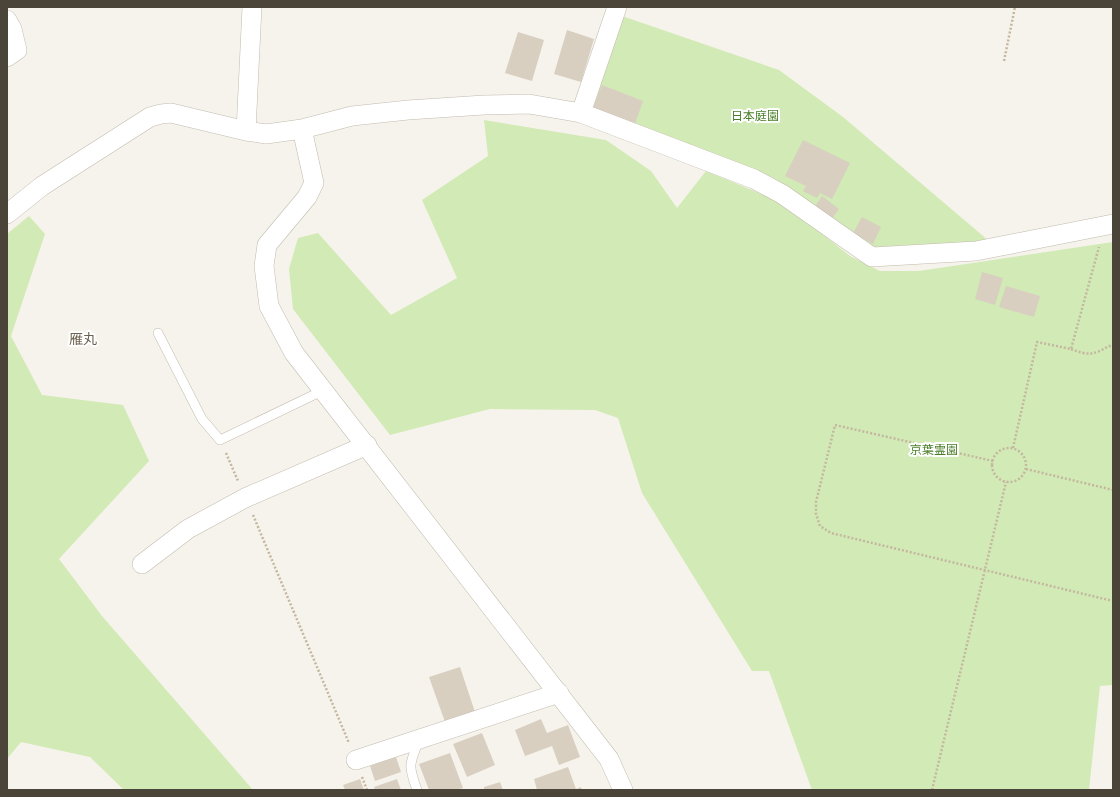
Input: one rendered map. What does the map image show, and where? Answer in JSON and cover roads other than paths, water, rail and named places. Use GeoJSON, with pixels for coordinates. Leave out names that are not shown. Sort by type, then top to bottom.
{"type":"FeatureCollection","features":[{"type":"Feature","properties":{"kind":"street"},"geometry":{"type":"LineString","coordinates":[[246,131],[252,7]]}},
{"type":"Feature","properties":{"kind":"street"},"geometry":{"type":"LineString","coordinates":[[581,113],[617,7]]}},
{"type":"Feature","properties":{"kind":"street"},"geometry":{"type":"LineString","coordinates":[[7,20],[12,29],[17,50],[7,57]]}},
{"type":"Feature","properties":{"kind":"street"},"geometry":{"type":"LineString","coordinates":[[7,214],[42,186],[150,117],[161,114],[171,113],[246,131],[266,134],[302,129],[352,116],[408,110],[484,105],[529,104],[581,113],[754,180],[782,194],[872,257],[976,251],[1109,225]]}},
{"type":"Feature","properties":{"kind":"street"},"geometry":{"type":"LineString","coordinates":[[302,129],[314,183],[307,197],[267,245],[264,266],[269,306],[294,353],[367,445],[609,759],[623,790]]}},
{"type":"Feature","properties":{"kind":"street"},"geometry":{"type":"LineString","coordinates":[[142,564],[188,528],[245,498],[367,445]]}},
{"type":"Feature","properties":{"kind":"street"},"geometry":{"type":"LineString","coordinates":[[356,760],[559,693]]}},
{"type":"Feature","properties":{"kind":"lane"},"geometry":{"type":"LineString","coordinates":[[158,333],[202,419],[220,440],[324,390]]}},
{"type":"Feature","properties":{"kind":"lane"},"geometry":{"type":"LineString","coordinates":[[417,790],[410,769],[411,760],[419,740]]}},
{"type":"Feature","properties":{"kind":"district","name":"雁丸"},"geometry":{"type":"Point","coordinates":[83,339]}},
{"type":"Feature","properties":{"kind":"park label","name":"日本庭園"},"geometry":{"type":"Point","coordinates":[755,116]}},
{"type":"Feature","properties":{"kind":"park label","name":"京葉霊園"},"geometry":{"type":"Point","coordinates":[934,450]}}]}
